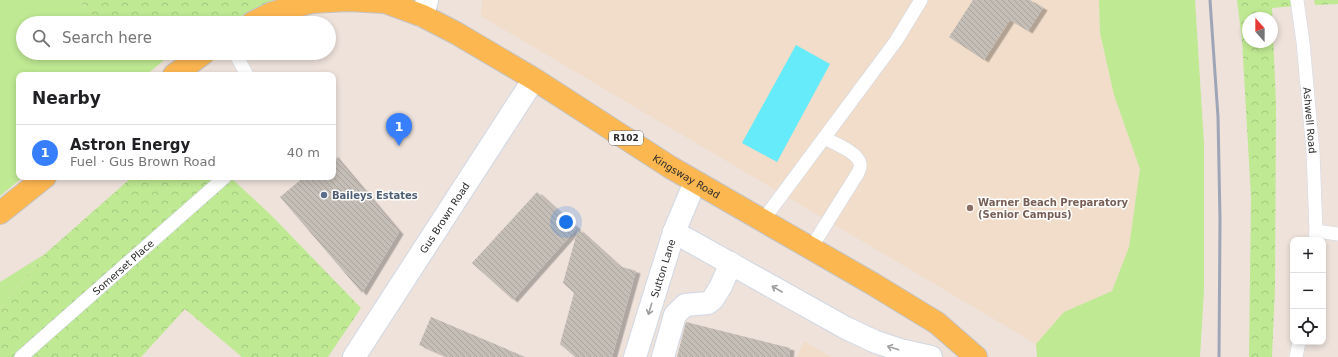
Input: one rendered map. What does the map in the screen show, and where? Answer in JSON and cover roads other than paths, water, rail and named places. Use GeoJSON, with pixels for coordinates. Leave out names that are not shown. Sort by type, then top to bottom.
{"type":"FeatureCollection","features":[{"type":"Feature","properties":{"kind":"main road","name":"Kingsway Road"},"geometry":{"type":"LineString","coordinates":[[266,16],[272,13],[319,1],[348,0],[385,2],[425,8],[456,32],[534,79],[695,182],[763,220],[937,323],[976,357]]}},
{"type":"Feature","properties":{"kind":"main road"},"geometry":{"type":"LineString","coordinates":[[178,72],[194,60]]}},
{"type":"Feature","properties":{"kind":"main road"},"geometry":{"type":"LineString","coordinates":[[0,213],[41,180]]}},
{"type":"Feature","properties":{"kind":"street","name":"Gus Brown Road"},"geometry":{"type":"LineString","coordinates":[[354,357],[534,79]]}},
{"type":"Feature","properties":{"kind":"street","name":"Sutton Lane"},"geometry":{"type":"LineString","coordinates":[[635,357],[674,232],[695,182]]}},
{"type":"Feature","properties":{"kind":"street"},"geometry":{"type":"LineString","coordinates":[[674,232],[829,319],[876,342],[900,350],[931,357]]}},
{"type":"Feature","properties":{"kind":"street"},"geometry":{"type":"LineString","coordinates":[[663,357],[675,315],[685,305],[708,303],[713,299],[721,286],[731,263]]}},
{"type":"Feature","properties":{"kind":"lane"},"geometry":{"type":"LineString","coordinates":[[763,220],[896,41],[921,0]]}},
{"type":"Feature","properties":{"kind":"lane","name":"Ashwell Road"},"geometry":{"type":"LineString","coordinates":[[1297,0],[1303,42],[1313,152],[1316,235]]}},
{"type":"Feature","properties":{"kind":"lane"},"geometry":{"type":"LineString","coordinates":[[239,60],[245,72]]}},
{"type":"Feature","properties":{"kind":"lane"},"geometry":{"type":"LineString","coordinates":[[811,248],[858,173],[861,165],[858,158],[849,151],[824,138]]}},
{"type":"Feature","properties":{"kind":"lane","name":"Somerset Place"},"geometry":{"type":"LineString","coordinates":[[21,357],[222,180]]}},
{"type":"Feature","properties":{"kind":"lane"},"geometry":{"type":"LineString","coordinates":[[1316,235],[1338,234]]}},
{"type":"Feature","properties":{"kind":"lane"},"geometry":{"type":"LineString","coordinates":[[1296,357],[1298,345]]}},
{"type":"Feature","properties":{"kind":"water"},"geometry":{"type":"Polygon","coordinates":[[[796,45],[830,64],[777,162],[742,143],[796,45]]]}},
{"type":"Feature","properties":{"kind":"railway"},"geometry":{"type":"LineString","coordinates":[[1210,0],[1218,117],[1220,220],[1219,357]]}},
{"type":"Feature","properties":{"kind":"place","name":"Astron Energy"},"geometry":{"type":"Point","coordinates":[399,146]}},
{"type":"Feature","properties":{"kind":"place","name":"Baileys Estates"},"geometry":{"type":"Point","coordinates":[324,195]}},
{"type":"Feature","properties":{"kind":"place","name":"Warner Beach Preparatory (Senior Campus)"},"geometry":{"type":"Point","coordinates":[970,208]}}]}
